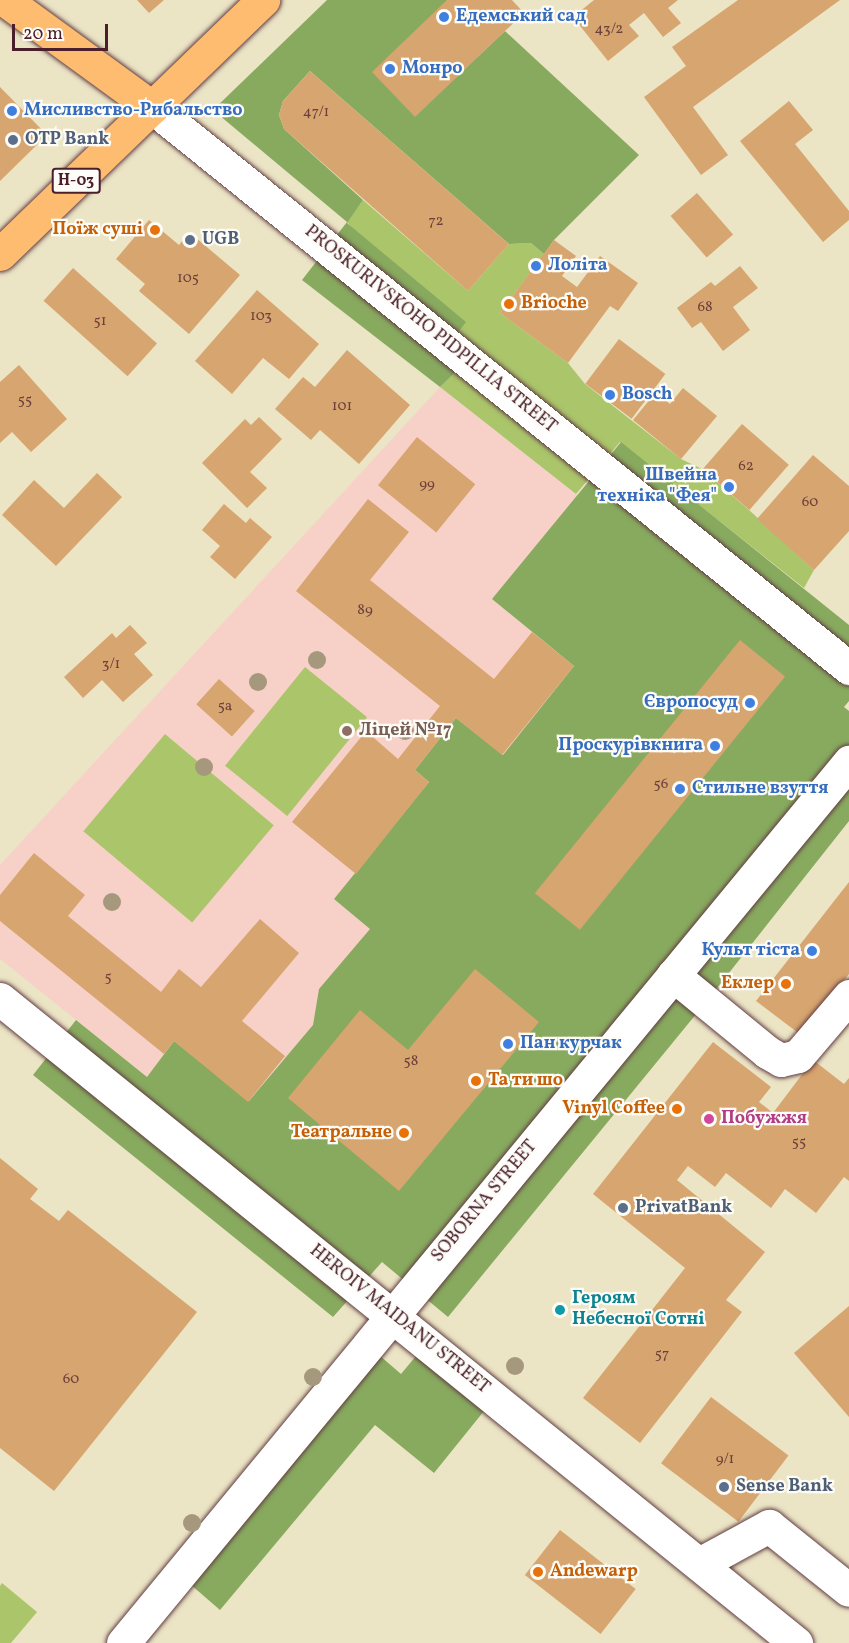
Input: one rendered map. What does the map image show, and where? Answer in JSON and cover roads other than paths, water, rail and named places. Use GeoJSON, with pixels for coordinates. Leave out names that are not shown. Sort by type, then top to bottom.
{"type":"FeatureCollection","features":[{"type":"Feature","properties":{"kind":"main road","name":"PROSKURIVSKOHO PIDPILLIA STREET"},"geometry":{"type":"LineString","coordinates":[[5,0],[152,107]]}},
{"type":"Feature","properties":{"kind":"main road","name":"Н-03"},"geometry":{"type":"LineString","coordinates":[[0,254],[263,0]]}},
{"type":"Feature","properties":{"kind":"street","name":"PROSKURIVSKOHO PIDPILLIA STREET"},"geometry":{"type":"LineString","coordinates":[[152,107],[849,668]]}},
{"type":"Feature","properties":{"kind":"street","name":"SOBORNA STREET"},"geometry":{"type":"LineString","coordinates":[[123,1643],[849,762]]}},
{"type":"Feature","properties":{"kind":"street"},"geometry":{"type":"LineString","coordinates":[[673,975],[767,1052],[781,1060],[798,1056],[835,1030],[849,996]]}},
{"type":"Feature","properties":{"kind":"street","name":"HEROIV MAIDANU STREET"},"geometry":{"type":"LineString","coordinates":[[0,999],[796,1643]]}},
{"type":"Feature","properties":{"kind":"street"},"geometry":{"type":"LineString","coordinates":[[699,1564],[769,1526],[849,1590]]}},
{"type":"Feature","properties":{"kind":"place","name":"Едемський сад"},"geometry":{"type":"Point","coordinates":[444,17]}},
{"type":"Feature","properties":{"kind":"place","name":"Монро"},"geometry":{"type":"Point","coordinates":[390,69]}},
{"type":"Feature","properties":{"kind":"place","name":"Мисливство-Рибальство"},"geometry":{"type":"Point","coordinates":[12,111]}},
{"type":"Feature","properties":{"kind":"place","name":"OTP Bank"},"geometry":{"type":"Point","coordinates":[13,140]}},
{"type":"Feature","properties":{"kind":"place","name":"Поїж суші"},"geometry":{"type":"Point","coordinates":[155,230]}},
{"type":"Feature","properties":{"kind":"place","name":"UGB"},"geometry":{"type":"Point","coordinates":[190,240]}},
{"type":"Feature","properties":{"kind":"place","name":"Лоліта"},"geometry":{"type":"Point","coordinates":[536,266]}},
{"type":"Feature","properties":{"kind":"place","name":"Brioche"},"geometry":{"type":"Point","coordinates":[509,304]}},
{"type":"Feature","properties":{"kind":"place","name":"Bosch"},"geometry":{"type":"Point","coordinates":[610,395]}},
{"type":"Feature","properties":{"kind":"place","name":"Швейна техніка \"Фея\""},"geometry":{"type":"Point","coordinates":[729,487]}},
{"type":"Feature","properties":{"kind":"place","name":"Європосуд"},"geometry":{"type":"Point","coordinates":[750,703]}},
{"type":"Feature","properties":{"kind":"place","name":"Ліцей №17"},"geometry":{"type":"Point","coordinates":[347,731]}},
{"type":"Feature","properties":{"kind":"place","name":"Проскурівкнига"},"geometry":{"type":"Point","coordinates":[715,746]}},
{"type":"Feature","properties":{"kind":"place","name":"Стильне взуття"},"geometry":{"type":"Point","coordinates":[680,789]}},
{"type":"Feature","properties":{"kind":"place","name":"Культ тіста"},"geometry":{"type":"Point","coordinates":[812,951]}},
{"type":"Feature","properties":{"kind":"place","name":"Еклер"},"geometry":{"type":"Point","coordinates":[786,984]}},
{"type":"Feature","properties":{"kind":"place","name":"Пан курчак"},"geometry":{"type":"Point","coordinates":[508,1044]}},
{"type":"Feature","properties":{"kind":"place","name":"Та ти шо"},"geometry":{"type":"Point","coordinates":[476,1081]}},
{"type":"Feature","properties":{"kind":"place","name":"Vinyl Coffee"},"geometry":{"type":"Point","coordinates":[677,1109]}},
{"type":"Feature","properties":{"kind":"place","name":"Побужжя"},"geometry":{"type":"Point","coordinates":[709,1119]}},
{"type":"Feature","properties":{"kind":"place","name":"Театральне"},"geometry":{"type":"Point","coordinates":[404,1133]}},
{"type":"Feature","properties":{"kind":"place","name":"PrivatBank"},"geometry":{"type":"Point","coordinates":[623,1208]}},
{"type":"Feature","properties":{"kind":"place","name":"Героям Небесної Сотні"},"geometry":{"type":"Point","coordinates":[560,1310]}},
{"type":"Feature","properties":{"kind":"place","name":"Sense Bank"},"geometry":{"type":"Point","coordinates":[724,1487]}},
{"type":"Feature","properties":{"kind":"place","name":"Andewarp"},"geometry":{"type":"Point","coordinates":[538,1572]}}]}
